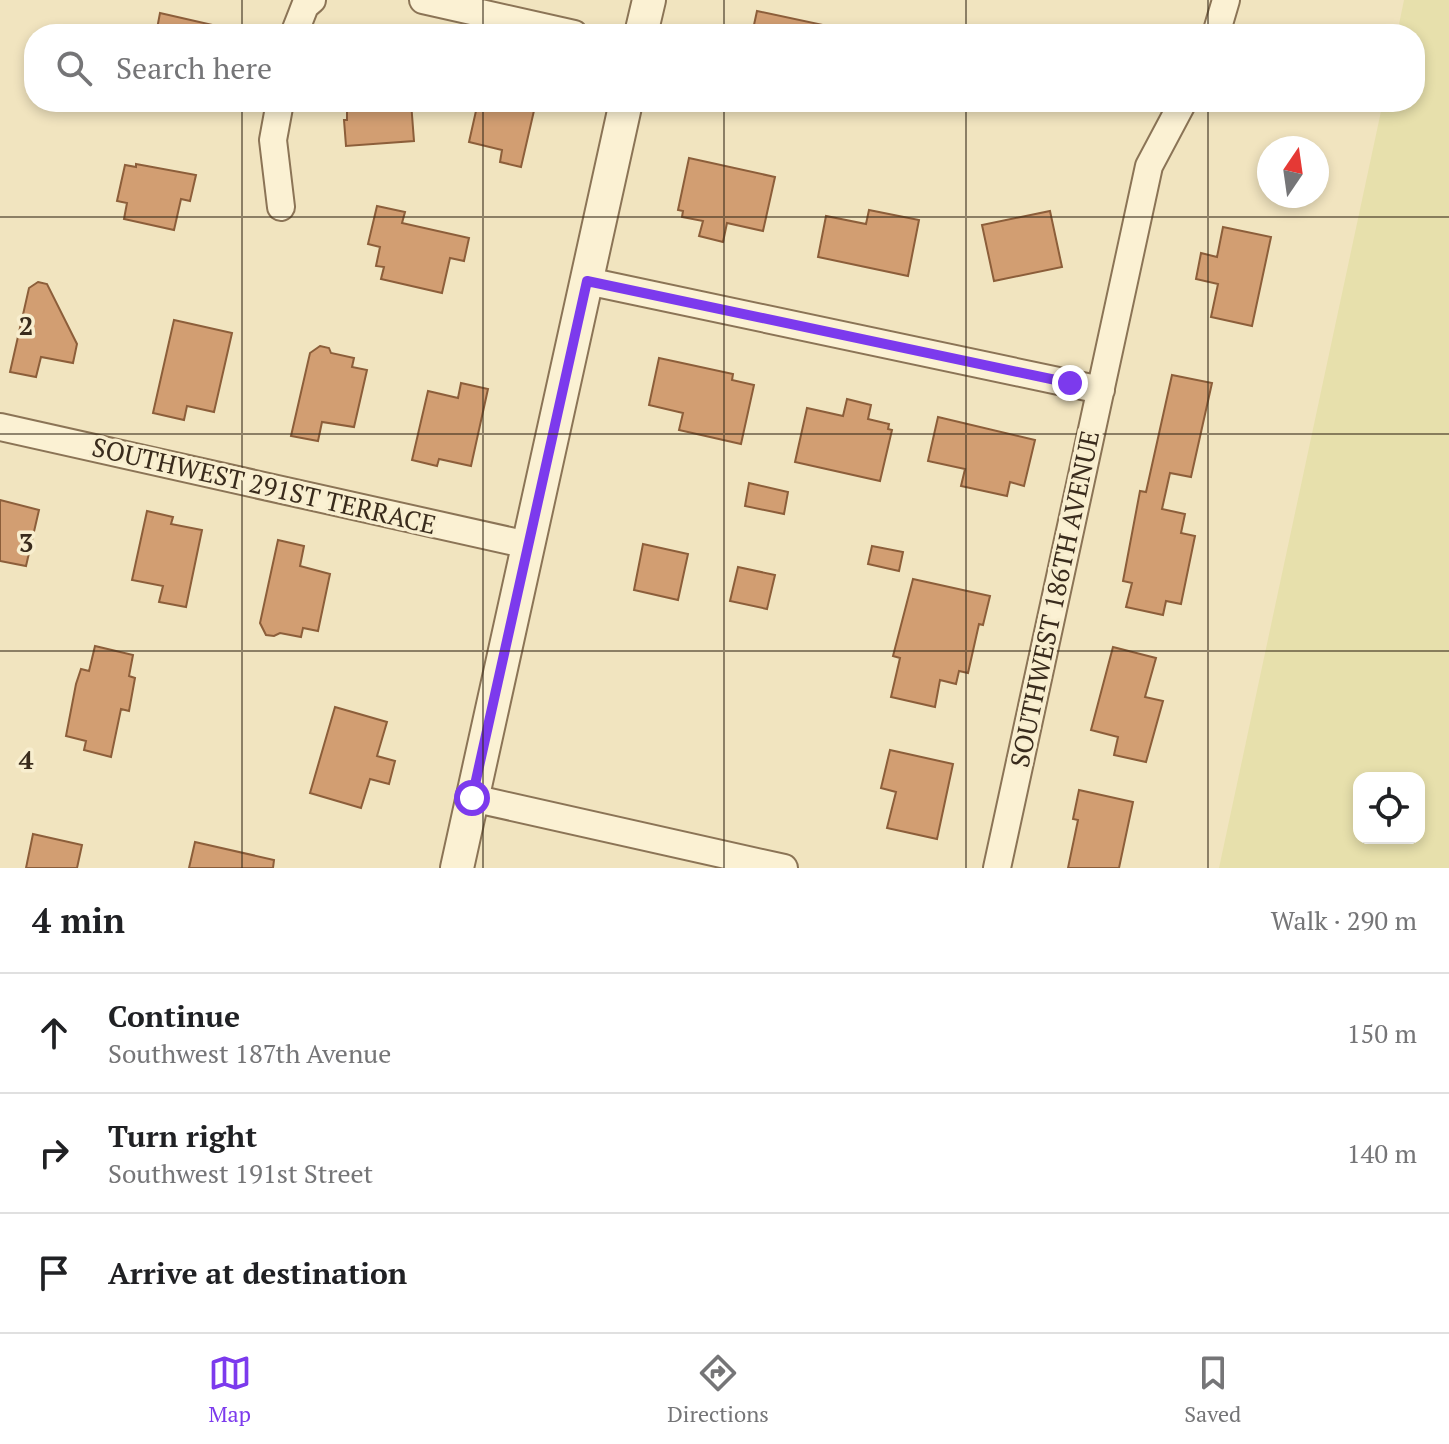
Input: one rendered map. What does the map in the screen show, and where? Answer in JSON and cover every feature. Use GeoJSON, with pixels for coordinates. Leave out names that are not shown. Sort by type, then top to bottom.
{"type":"FeatureCollection","features":[{"type":"Feature","properties":{"kind":"street"},"geometry":{"type":"LineString","coordinates":[[298,24],[305,6],[312,0]]}},
{"type":"Feature","properties":{"kind":"street"},"geometry":{"type":"LineString","coordinates":[[423,0],[530,24]]}},
{"type":"Feature","properties":{"kind":"street"},"geometry":{"type":"LineString","coordinates":[[643,24],[649,0]]}},
{"type":"Feature","properties":{"kind":"street"},"geometry":{"type":"LineString","coordinates":[[1219,24],[1226,0]]}},
{"type":"Feature","properties":{"kind":"street"},"geometry":{"type":"LineString","coordinates":[[278,112],[273,140],[281,207]]}},
{"type":"Feature","properties":{"kind":"street"},"geometry":{"type":"LineString","coordinates":[[457,868],[624,112]]}},
{"type":"Feature","properties":{"kind":"street","name":"SOUTHWEST 186TH AVENUE"},"geometry":{"type":"LineString","coordinates":[[997,868],[1149,166],[1178,112]]}},
{"type":"Feature","properties":{"kind":"street"},"geometry":{"type":"LineString","coordinates":[[587,281],[1101,390]]}},
{"type":"Feature","properties":{"kind":"street","name":"SOUTHWEST 291ST TERRACE"},"geometry":{"type":"LineString","coordinates":[[0,427],[528,545]]}},
{"type":"Feature","properties":{"kind":"street"},"geometry":{"type":"LineString","coordinates":[[472,798],[784,868]]}},
{"type":"Feature","properties":{"kind":"shaded area"},"geometry":{"type":"Polygon","coordinates":[[[1404,0],[1449,0],[1449,868],[1219,868],[1381,112],[1425,112],[1425,24],[1399,24],[1404,0]]]}},
{"type":"Feature","properties":{"kind":"building"},"geometry":{"type":"Polygon","coordinates":[[[757,11],[818,24],[754,24],[757,11]]]}},
{"type":"Feature","properties":{"kind":"building"},"geometry":{"type":"Polygon","coordinates":[[[160,13],[208,24],[158,24],[160,13]]]}},
{"type":"Feature","properties":{"kind":"building"},"geometry":{"type":"Polygon","coordinates":[[[347,112],[412,112],[414,141],[346,146],[344,120],[347,120],[347,112]]]}},
{"type":"Feature","properties":{"kind":"building"},"geometry":{"type":"Polygon","coordinates":[[[476,112],[534,112],[521,167],[500,162],[502,150],[469,142],[476,112]]]}},
{"type":"Feature","properties":{"kind":"building"},"geometry":{"type":"Polygon","coordinates":[[[689,158],[775,177],[763,231],[727,223],[723,242],[699,236],[703,221],[682,217],[683,211],[678,210],[689,158]]]}},
{"type":"Feature","properties":{"kind":"building"},"geometry":{"type":"Polygon","coordinates":[[[136,164],[196,175],[190,201],[181,199],[174,230],[124,219],[127,203],[117,201],[125,165],[136,167],[136,164]]]}},
{"type":"Feature","properties":{"kind":"building"},"geometry":{"type":"Polygon","coordinates":[[[377,206],[405,212],[402,223],[469,238],[464,261],[450,258],[442,293],[381,279],[384,267],[376,266],[380,247],[368,244],[377,206]]]}},
{"type":"Feature","properties":{"kind":"building"},"geometry":{"type":"Polygon","coordinates":[[[869,210],[919,220],[908,276],[818,257],[826,216],[866,224],[869,210]]]}},
{"type":"Feature","properties":{"kind":"building"},"geometry":{"type":"Polygon","coordinates":[[[1050,211],[1062,267],[994,281],[982,225],[1050,211]]]}},
{"type":"Feature","properties":{"kind":"building"},"geometry":{"type":"Polygon","coordinates":[[[1223,227],[1271,237],[1252,326],[1211,317],[1218,284],[1196,279],[1201,253],[1217,257],[1223,227]]]}},
{"type":"Feature","properties":{"kind":"building"},"geometry":{"type":"Polygon","coordinates":[[[38,282],[47,284],[77,344],[73,363],[41,357],[36,377],[10,372],[29,288],[38,282]]]}},
{"type":"Feature","properties":{"kind":"building"},"geometry":{"type":"Polygon","coordinates":[[[174,320],[232,333],[214,412],[187,406],[184,420],[153,413],[174,320]]]}},
{"type":"Feature","properties":{"kind":"building"},"geometry":{"type":"Polygon","coordinates":[[[320,346],[329,348],[331,353],[354,358],[352,367],[367,370],[354,427],[322,422],[318,441],[291,436],[310,353],[320,346]]]}},
{"type":"Feature","properties":{"kind":"building"},"geometry":{"type":"Polygon","coordinates":[[[659,358],[733,374],[732,380],[754,385],[741,444],[679,430],[683,413],[649,405],[659,358]]]}},
{"type":"Feature","properties":{"kind":"building"},"geometry":{"type":"Polygon","coordinates":[[[1172,375],[1212,383],[1191,477],[1170,473],[1162,509],[1185,514],[1181,533],[1195,536],[1181,604],[1166,601],[1163,615],[1126,607],[1132,583],[1123,581],[1140,491],[1146,492],[1172,375]]]}},
{"type":"Feature","properties":{"kind":"building"},"geometry":{"type":"Polygon","coordinates":[[[461,383],[488,389],[471,466],[439,459],[437,466],[412,460],[428,391],[458,398],[461,383]]]}},
{"type":"Feature","properties":{"kind":"building"},"geometry":{"type":"Polygon","coordinates":[[[847,399],[871,405],[868,419],[889,424],[888,429],[892,430],[880,481],[795,462],[807,408],[843,416],[847,399]]]}},
{"type":"Feature","properties":{"kind":"building"},"geometry":{"type":"Polygon","coordinates":[[[938,417],[1035,440],[1024,486],[1010,482],[1007,496],[961,486],[965,469],[928,461],[938,417]]]}},
{"type":"Feature","properties":{"kind":"building"},"geometry":{"type":"Polygon","coordinates":[[[749,483],[788,492],[784,514],[745,506],[749,483]]]}},
{"type":"Feature","properties":{"kind":"building"},"geometry":{"type":"Polygon","coordinates":[[[0,500],[39,510],[26,566],[0,561],[0,500]]]}},
{"type":"Feature","properties":{"kind":"building"},"geometry":{"type":"Polygon","coordinates":[[[147,511],[173,517],[171,524],[202,530],[186,607],[159,602],[163,586],[132,580],[147,511]]]}},
{"type":"Feature","properties":{"kind":"building"},"geometry":{"type":"Polygon","coordinates":[[[278,540],[304,546],[300,566],[330,574],[318,631],[303,628],[301,637],[280,633],[266,635],[260,623],[278,540]]]}},
{"type":"Feature","properties":{"kind":"building"},"geometry":{"type":"Polygon","coordinates":[[[643,544],[688,554],[678,600],[634,590],[643,544]]]}},
{"type":"Feature","properties":{"kind":"building"},"geometry":{"type":"Polygon","coordinates":[[[872,546],[903,552],[899,571],[868,564],[872,546]]]}},
{"type":"Feature","properties":{"kind":"building"},"geometry":{"type":"Polygon","coordinates":[[[738,567],[775,575],[767,609],[730,601],[738,567]]]}},
{"type":"Feature","properties":{"kind":"building"},"geometry":{"type":"Polygon","coordinates":[[[913,579],[990,596],[983,625],[979,624],[968,673],[959,671],[956,684],[940,680],[935,707],[891,697],[900,658],[893,656],[913,579]]]}},
{"type":"Feature","properties":{"kind":"building"},"geometry":{"type":"Polygon","coordinates":[[[95,646],[133,655],[129,676],[135,678],[129,711],[121,709],[111,757],[84,750],[86,741],[66,736],[76,684],[81,669],[89,671],[95,646]]]}},
{"type":"Feature","properties":{"kind":"building"},"geometry":{"type":"Polygon","coordinates":[[[1113,647],[1156,658],[1145,697],[1163,701],[1146,762],[1114,755],[1118,737],[1091,730],[1113,647]]]}},
{"type":"Feature","properties":{"kind":"building"},"geometry":{"type":"Polygon","coordinates":[[[335,707],[387,722],[377,756],[395,761],[389,784],[370,779],[361,808],[310,793],[335,707]]]}},
{"type":"Feature","properties":{"kind":"building"},"geometry":{"type":"Polygon","coordinates":[[[890,750],[953,764],[937,839],[887,828],[896,792],[881,788],[890,750]]]}},
{"type":"Feature","properties":{"kind":"building"},"geometry":{"type":"Polygon","coordinates":[[[1079,790],[1133,802],[1119,868],[1068,868],[1078,820],[1073,819],[1079,790]]]}},
{"type":"Feature","properties":{"kind":"building"},"geometry":{"type":"Polygon","coordinates":[[[33,834],[82,845],[77,868],[26,868],[33,834]]]}},
{"type":"Feature","properties":{"kind":"building"},"geometry":{"type":"Polygon","coordinates":[[[195,842],[274,860],[273,868],[189,868],[195,842]]]}},
{"type":"Feature","properties":{"kind":"route"},"geometry":{"type":"LineString","coordinates":[[472,798],[587,281],[1070,383]]}}]}
